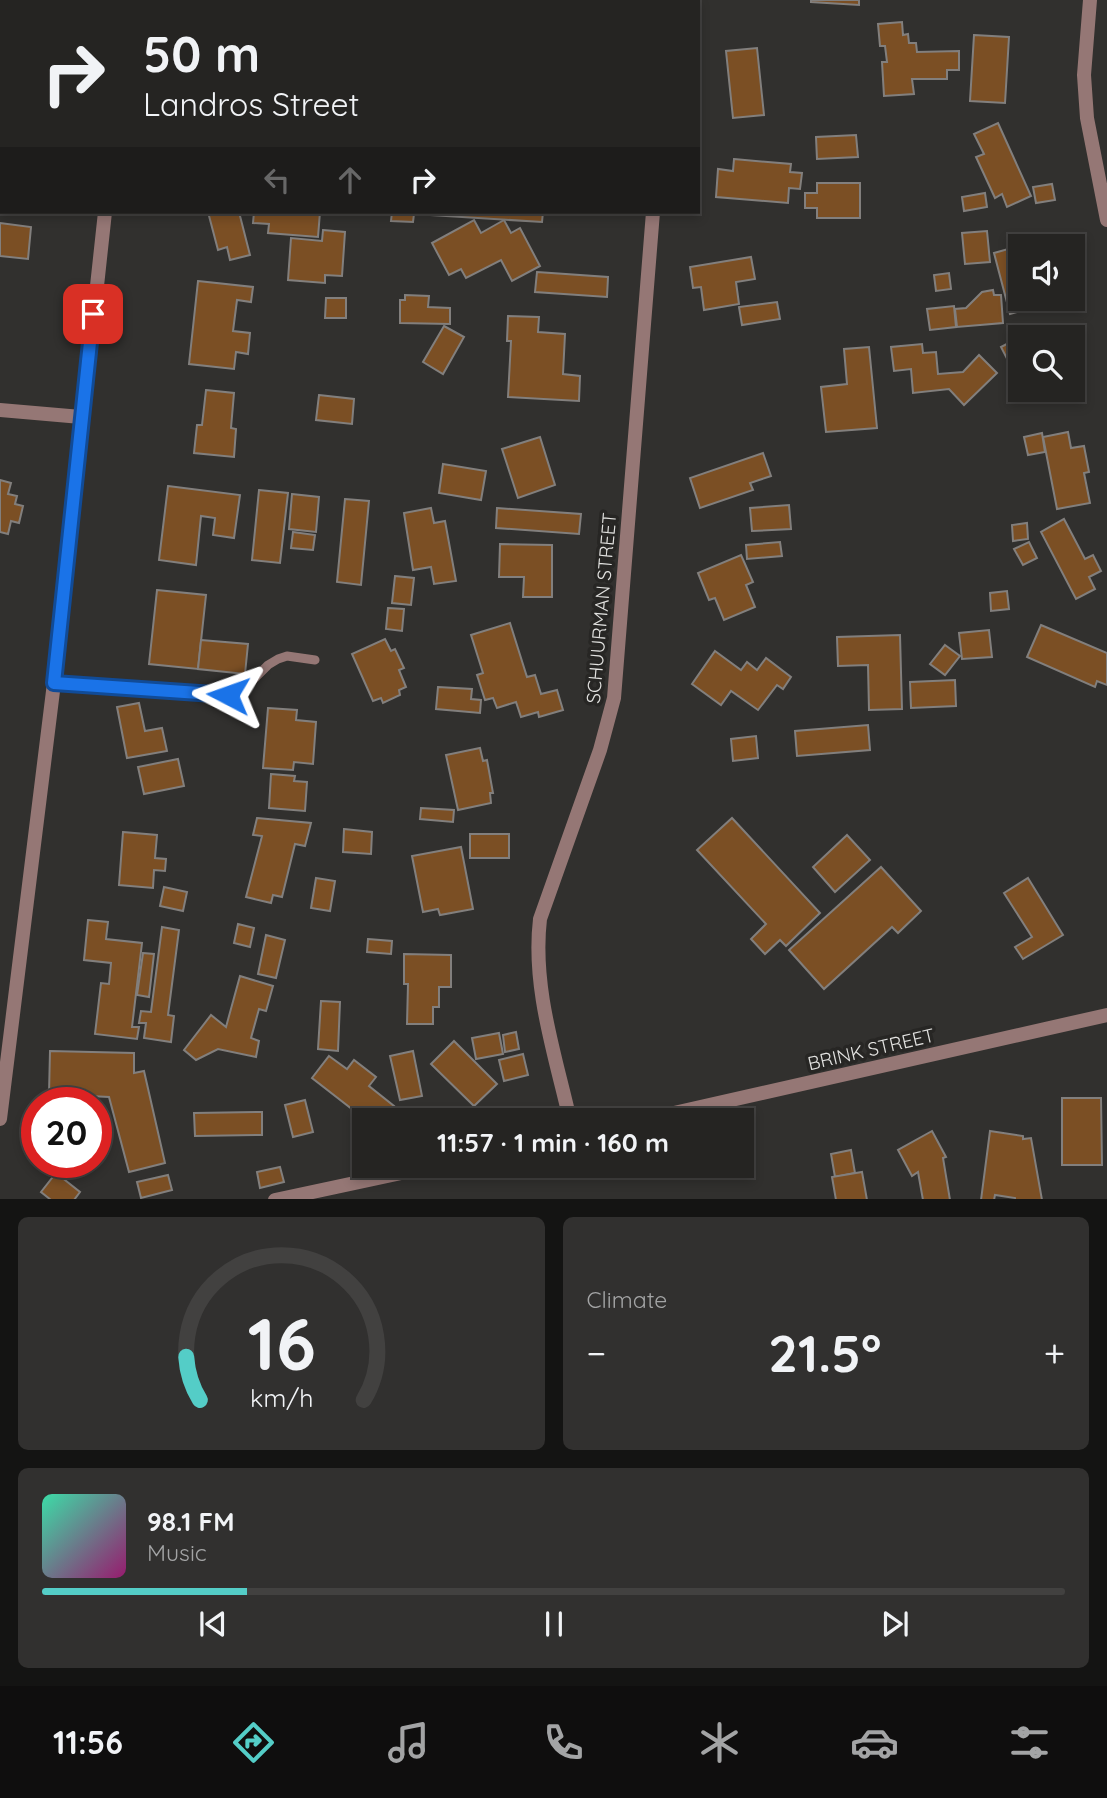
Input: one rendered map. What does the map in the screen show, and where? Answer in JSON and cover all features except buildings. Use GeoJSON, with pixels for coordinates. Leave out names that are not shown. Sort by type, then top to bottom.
{"type":"FeatureCollection","features":[{"type":"Feature","properties":{"kind":"street"},"geometry":{"type":"LineString","coordinates":[[1090,0],[1084,75],[1087,118],[1107,220]]}},
{"type":"Feature","properties":{"kind":"street"},"geometry":{"type":"LineString","coordinates":[[0,1119],[54,683],[105,214]]}},
{"type":"Feature","properties":{"kind":"street","name":"SCHUURMAN STREET"},"geometry":{"type":"LineString","coordinates":[[567,1108],[542,996],[537,945],[540,919],[600,750],[614,698],[653,214]]}},
{"type":"Feature","properties":{"kind":"street"},"geometry":{"type":"LineString","coordinates":[[0,410],[81,417]]}},
{"type":"Feature","properties":{"kind":"street","name":"BRINK STREET"},"geometry":{"type":"LineString","coordinates":[[697,1108],[1107,1016]]}},
{"type":"Feature","properties":{"kind":"street"},"geometry":{"type":"LineString","coordinates":[[275,1199],[376,1178]]}},
{"type":"Feature","properties":{"kind":"lane"},"geometry":{"type":"LineString","coordinates":[[54,683],[228,695],[243,690],[268,665],[278,659],[287,656],[315,660]]}},
{"type":"Feature","properties":{"kind":"route"},"geometry":{"type":"LineString","coordinates":[[93,314],[54,683],[228,695]]}}]}
